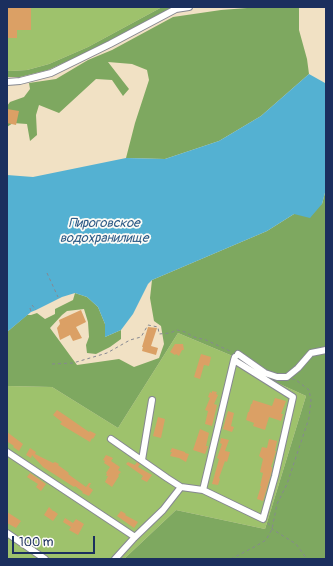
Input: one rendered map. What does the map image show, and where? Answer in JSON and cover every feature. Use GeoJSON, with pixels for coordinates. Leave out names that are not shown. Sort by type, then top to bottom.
{"type":"FeatureCollection","features":[{"type":"Feature","properties":{"kind":"street"},"geometry":{"type":"LineString","coordinates":[[7,82],[20,81],[51,73],[176,9],[189,7]]}},
{"type":"Feature","properties":{"kind":"street"},"geometry":{"type":"LineString","coordinates":[[236,357],[265,373],[277,377],[287,377],[298,368],[311,353],[326,350]]}},
{"type":"Feature","properties":{"kind":"street"},"geometry":{"type":"LineString","coordinates":[[203,490],[236,357]]}},
{"type":"Feature","properties":{"kind":"street"},"geometry":{"type":"LineString","coordinates":[[111,439],[181,487],[203,490],[263,519],[275,476],[293,397],[236,357]]}},
{"type":"Feature","properties":{"kind":"street"},"geometry":{"type":"LineString","coordinates":[[142,460],[152,400]]}},
{"type":"Feature","properties":{"kind":"street"},"geometry":{"type":"LineString","coordinates":[[7,452],[134,537]]}},
{"type":"Feature","properties":{"kind":"street"},"geometry":{"type":"LineString","coordinates":[[115,559],[134,537],[163,510],[181,487]]}},
{"type":"Feature","properties":{"kind":"street"},"geometry":{"type":"LineString","coordinates":[[7,533],[45,559]]}},
{"type":"Feature","properties":{"kind":"path"},"geometry":{"type":"LineString","coordinates":[[47,273],[58,297]]}},
{"type":"Feature","properties":{"kind":"path"},"geometry":{"type":"LineString","coordinates":[[32,305],[36,310]]}},
{"type":"Feature","properties":{"kind":"path"},"geometry":{"type":"LineString","coordinates":[[30,308],[31,312]]}},
{"type":"Feature","properties":{"kind":"path"},"geometry":{"type":"LineString","coordinates":[[52,364],[73,363],[107,353],[130,340],[141,337],[148,325],[158,327],[159,334],[170,333],[177,330],[185,332],[194,337],[206,340],[236,357]]}},
{"type":"Feature","properties":{"kind":"path"},"geometry":{"type":"LineString","coordinates":[[231,559],[266,540],[272,529],[277,504],[287,484],[309,418],[311,400],[308,390],[296,380],[287,377]]}},
{"type":"Feature","properties":{"kind":"path"},"geometry":{"type":"LineString","coordinates":[[263,519],[272,529],[296,544],[307,559]]}},
{"type":"Feature","properties":{"kind":"green space"},"geometry":{"type":"Polygon","coordinates":[[[7,7],[162,7],[88,47],[49,64],[27,70],[10,71],[7,70],[7,7]]]}},
{"type":"Feature","properties":{"kind":"green space"},"geometry":{"type":"Polygon","coordinates":[[[162,7],[177,7],[171,8],[92,50],[48,70],[20,77],[7,77],[7,70],[27,70],[49,64],[88,47],[162,7]]]}},
{"type":"Feature","properties":{"kind":"green space"},"geometry":{"type":"Polygon","coordinates":[[[260,7],[299,7],[299,30],[307,59],[309,74],[261,116],[219,141],[165,159],[126,158],[135,123],[149,80],[147,70],[132,64],[108,62],[129,89],[123,96],[112,80],[96,79],[59,113],[39,105],[36,115],[37,135],[30,141],[27,124],[13,123],[7,127],[7,106],[10,102],[24,97],[30,89],[29,83],[56,79],[88,60],[112,50],[173,17],[221,10],[260,7]]]}},
{"type":"Feature","properties":{"kind":"green space"},"geometry":{"type":"Polygon","coordinates":[[[326,189],[326,559],[124,559],[176,510],[265,529],[306,396],[271,380],[235,357],[178,333],[118,428],[52,387],[7,386],[7,332],[27,315],[37,313],[45,319],[55,314],[55,309],[73,300],[75,293],[87,297],[98,307],[105,324],[105,337],[121,330],[121,339],[110,347],[96,354],[87,353],[86,345],[89,337],[88,322],[84,309],[67,311],[50,328],[77,365],[119,359],[134,367],[159,358],[164,344],[161,326],[154,321],[150,298],[152,280],[267,231],[294,214],[322,204],[326,189]]]}},
{"type":"Feature","properties":{"kind":"green space"},"geometry":{"type":"Polygon","coordinates":[[[178,333],[235,357],[271,380],[306,396],[265,529],[176,510],[124,559],[7,559],[7,386],[52,387],[118,428],[178,333]]]}},
{"type":"Feature","properties":{"kind":"water","name":"Пироговское водохранилище"},"geometry":{"type":"Polygon","coordinates":[[[309,74],[325,83],[326,82],[326,189],[322,204],[310,218],[294,214],[267,231],[152,280],[148,284],[133,314],[121,330],[105,337],[105,324],[98,307],[87,297],[75,293],[62,297],[31,312],[7,332],[7,175],[33,177],[126,158],[165,159],[219,141],[261,116],[309,74]]]}},
{"type":"Feature","properties":{"kind":"building"},"geometry":{"type":"Polygon","coordinates":[[[7,7],[31,7],[31,30],[17,30],[17,38],[7,38],[7,7]]]}},
{"type":"Feature","properties":{"kind":"building"},"geometry":{"type":"Polygon","coordinates":[[[7,109],[19,111],[16,125],[7,123],[7,109]]]}},
{"type":"Feature","properties":{"kind":"building"},"geometry":{"type":"Polygon","coordinates":[[[81,310],[86,322],[76,327],[82,338],[73,341],[70,335],[60,340],[57,328],[60,324],[59,320],[81,310]]]}},
{"type":"Feature","properties":{"kind":"building"},"geometry":{"type":"Polygon","coordinates":[[[148,327],[157,328],[151,346],[158,348],[156,355],[142,351],[148,327]]]}},
{"type":"Feature","properties":{"kind":"building"},"geometry":{"type":"Polygon","coordinates":[[[175,344],[183,344],[184,350],[182,350],[179,356],[170,352],[175,344]]]}},
{"type":"Feature","properties":{"kind":"building"},"geometry":{"type":"Polygon","coordinates":[[[201,354],[211,357],[209,366],[204,365],[200,379],[194,377],[201,354]]]}},
{"type":"Feature","properties":{"kind":"building"},"geometry":{"type":"Polygon","coordinates":[[[212,391],[217,392],[216,394],[218,395],[214,404],[217,405],[212,426],[205,424],[208,411],[205,410],[210,398],[208,397],[212,391]]]}},
{"type":"Feature","properties":{"kind":"building"},"geometry":{"type":"Polygon","coordinates":[[[275,398],[286,401],[281,414],[283,414],[281,421],[269,417],[265,430],[253,426],[254,423],[246,420],[253,400],[272,406],[275,398]]]}},
{"type":"Feature","properties":{"kind":"building"},"geometry":{"type":"Polygon","coordinates":[[[57,410],[89,432],[90,431],[96,434],[93,439],[92,438],[90,442],[60,424],[62,422],[53,415],[57,410]]]}},
{"type":"Feature","properties":{"kind":"building"},"geometry":{"type":"Polygon","coordinates":[[[228,411],[234,413],[231,426],[234,427],[232,432],[223,429],[228,411]]]}},
{"type":"Feature","properties":{"kind":"building"},"geometry":{"type":"Polygon","coordinates":[[[158,417],[165,419],[161,438],[153,436],[158,417]]]}},
{"type":"Feature","properties":{"kind":"building"},"geometry":{"type":"Polygon","coordinates":[[[200,429],[209,433],[206,446],[208,446],[205,454],[193,450],[200,429]]]}},
{"type":"Feature","properties":{"kind":"building"},"geometry":{"type":"Polygon","coordinates":[[[7,432],[23,444],[19,451],[8,442],[7,443],[7,432]]]}},
{"type":"Feature","properties":{"kind":"building"},"geometry":{"type":"Polygon","coordinates":[[[221,438],[229,440],[225,451],[230,452],[227,462],[225,461],[218,485],[212,484],[219,459],[217,458],[222,444],[220,443],[221,438]]]}},
{"type":"Feature","properties":{"kind":"building"},"geometry":{"type":"Polygon","coordinates":[[[269,439],[277,441],[276,451],[271,467],[272,471],[263,501],[257,499],[263,473],[260,472],[263,459],[259,456],[262,447],[267,448],[269,439]]]}},
{"type":"Feature","properties":{"kind":"building"},"geometry":{"type":"Polygon","coordinates":[[[30,448],[36,452],[35,454],[53,463],[55,462],[59,464],[58,465],[69,473],[68,474],[86,487],[89,483],[91,483],[89,487],[93,490],[89,496],[43,467],[32,455],[31,458],[26,455],[30,448]]]}},
{"type":"Feature","properties":{"kind":"building"},"geometry":{"type":"Polygon","coordinates":[[[172,448],[189,454],[186,462],[179,458],[170,456],[172,448]]]}},
{"type":"Feature","properties":{"kind":"building"},"geometry":{"type":"Polygon","coordinates":[[[106,455],[113,458],[111,461],[120,467],[118,470],[121,472],[112,487],[105,482],[108,476],[106,476],[106,473],[110,467],[104,463],[105,461],[103,460],[106,455]]]}},
{"type":"Feature","properties":{"kind":"building"},"geometry":{"type":"Polygon","coordinates":[[[128,462],[135,465],[137,462],[140,464],[138,467],[152,475],[147,482],[141,479],[143,476],[126,464],[128,462]]]}},
{"type":"Feature","properties":{"kind":"building"},"geometry":{"type":"Polygon","coordinates":[[[30,473],[46,484],[41,491],[36,487],[38,484],[27,477],[30,473]]]}},
{"type":"Feature","properties":{"kind":"building"},"geometry":{"type":"Polygon","coordinates":[[[49,507],[58,514],[53,521],[44,515],[49,507]]]}},
{"type":"Feature","properties":{"kind":"building"},"geometry":{"type":"Polygon","coordinates":[[[121,511],[138,522],[134,528],[117,516],[121,511]]]}},
{"type":"Feature","properties":{"kind":"building"},"geometry":{"type":"Polygon","coordinates":[[[7,512],[21,521],[16,528],[7,523],[7,512]]]}},
{"type":"Feature","properties":{"kind":"building"},"geometry":{"type":"Polygon","coordinates":[[[65,518],[73,523],[76,519],[84,524],[78,535],[69,530],[71,527],[63,522],[65,518]]]}}]}
